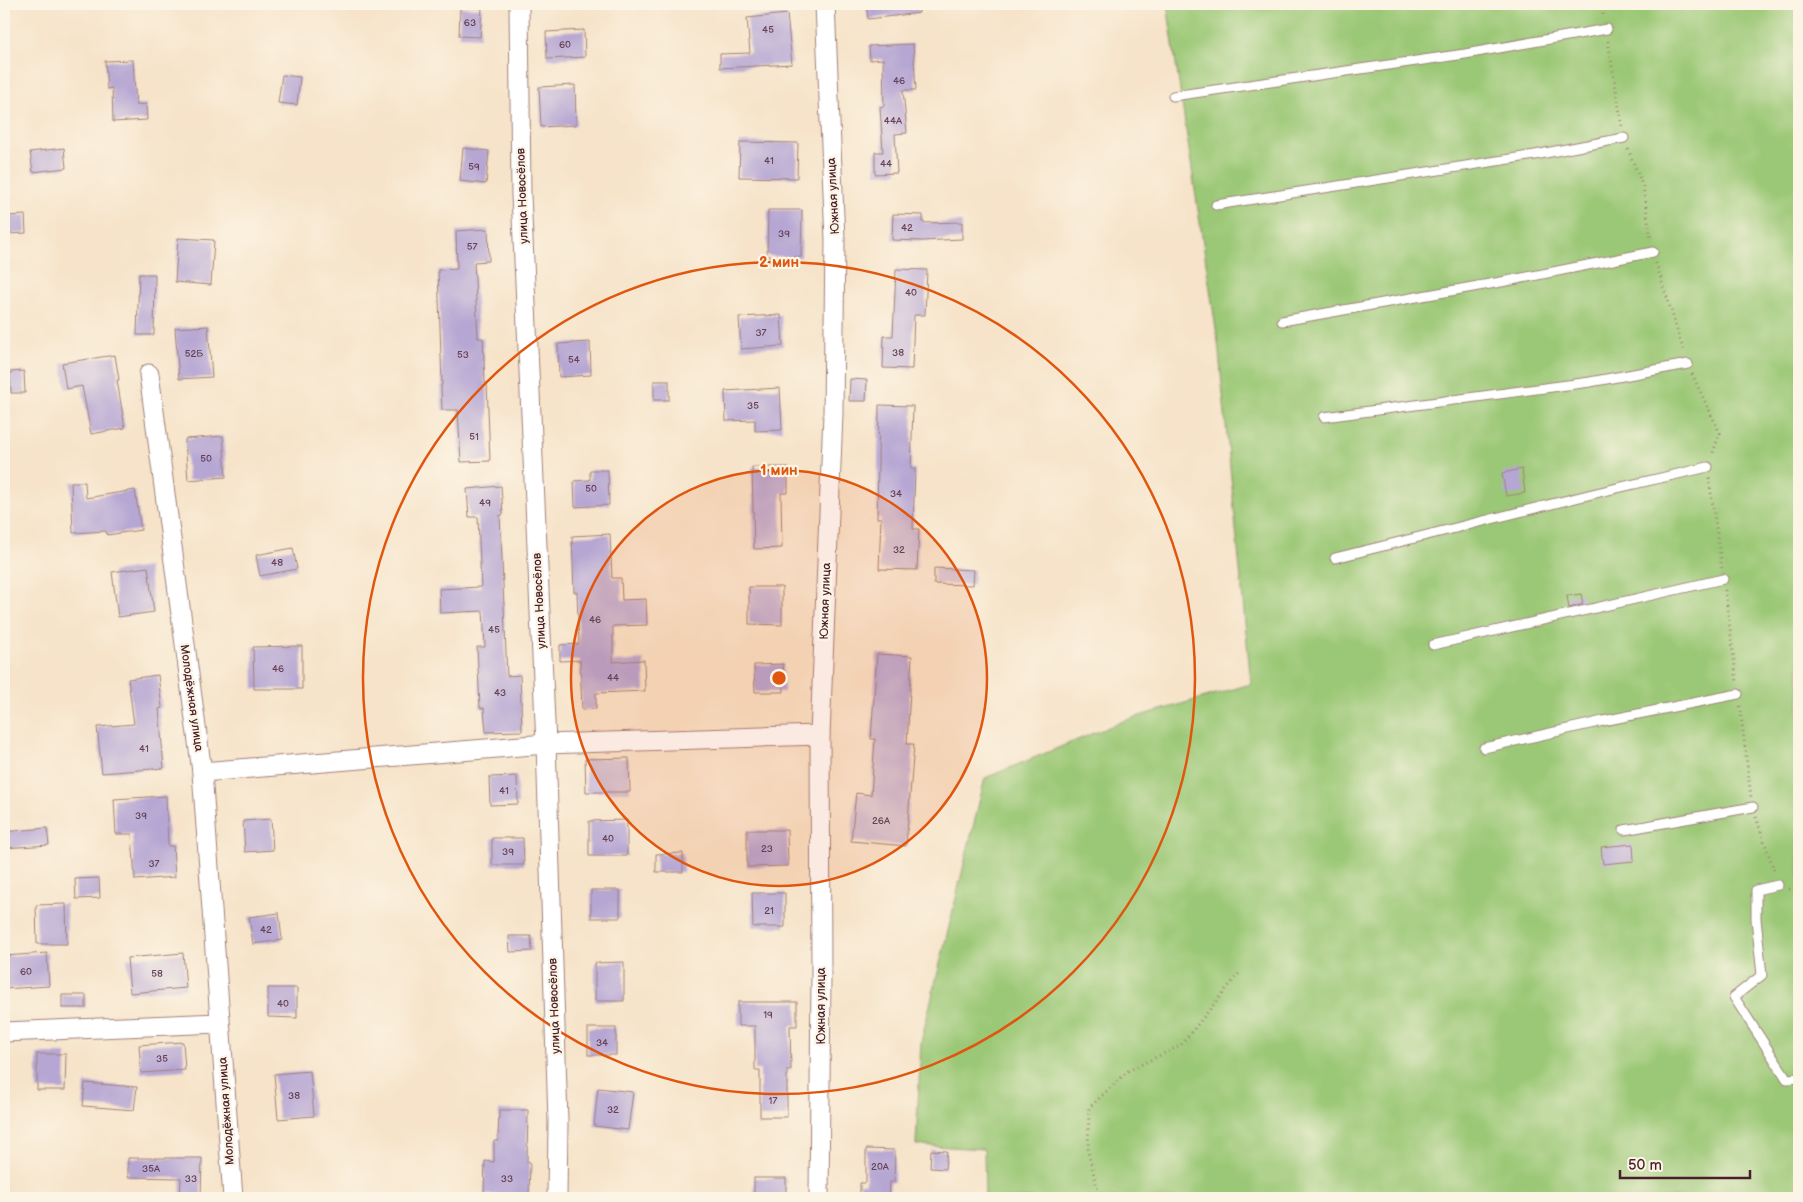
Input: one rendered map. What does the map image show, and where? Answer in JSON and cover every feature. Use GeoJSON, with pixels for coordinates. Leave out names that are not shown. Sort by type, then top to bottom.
{"type":"FeatureCollection","features":[{"type":"Feature","properties":{"kind":"street","name":"улица Новосёлов"},"geometry":{"type":"LineString","coordinates":[[519,4],[521,195],[546,744],[558,1121],[557,1198]]}},
{"type":"Feature","properties":{"kind":"street","name":"Южная улица"},"geometry":{"type":"LineString","coordinates":[[819,1198],[821,975],[820,735],[833,414],[835,260],[825,4]]}},
{"type":"Feature","properties":{"kind":"street","name":"Молодёжная улица"},"geometry":{"type":"LineString","coordinates":[[149,374],[202,772],[233,1198]]}},
{"type":"Feature","properties":{"kind":"street"},"geometry":{"type":"LineString","coordinates":[[202,772],[546,744],[820,735]]}},
{"type":"Feature","properties":{"kind":"street"},"geometry":{"type":"LineString","coordinates":[[4,1032],[219,1023]]}},
{"type":"Feature","properties":{"kind":"lane"},"geometry":{"type":"LineString","coordinates":[[1173,96],[1465,54],[1607,29]]}},
{"type":"Feature","properties":{"kind":"lane"},"geometry":{"type":"LineString","coordinates":[[1216,205],[1535,155],[1624,138]]}},
{"type":"Feature","properties":{"kind":"lane"},"geometry":{"type":"LineString","coordinates":[[1282,321],[1512,280],[1653,252]]}},
{"type":"Feature","properties":{"kind":"lane"},"geometry":{"type":"LineString","coordinates":[[1324,417],[1590,382],[1688,364]]}},
{"type":"Feature","properties":{"kind":"lane"},"geometry":{"type":"LineString","coordinates":[[1335,558],[1708,467]]}},
{"type":"Feature","properties":{"kind":"lane"},"geometry":{"type":"LineString","coordinates":[[1433,645],[1723,579]]}},
{"type":"Feature","properties":{"kind":"lane"},"geometry":{"type":"LineString","coordinates":[[1484,748],[1603,721],[1738,694]]}},
{"type":"Feature","properties":{"kind":"lane"},"geometry":{"type":"LineString","coordinates":[[1624,830],[1753,807]]}},
{"type":"Feature","properties":{"kind":"lane"},"geometry":{"type":"LineString","coordinates":[[1778,885],[1756,890],[1756,918],[1762,976],[1734,997],[1787,1079],[1799,1078]]}},
{"type":"Feature","properties":{"kind":"path"},"geometry":{"type":"LineString","coordinates":[[1601,4],[1607,29],[1624,138],[1642,186],[1653,252],[1688,364],[1720,433],[1708,467],[1753,807],[1778,885],[1799,893]]}},
{"type":"Feature","properties":{"kind":"path"},"geometry":{"type":"LineString","coordinates":[[1100,1198],[1088,1152],[1088,1108],[1128,1072],[1181,1045],[1240,972]]}},
{"type":"Feature","properties":{"kind":"green space"},"geometry":{"type":"Polygon","coordinates":[[[1167,4],[1799,4],[1799,1198],[985,1198],[984,1149],[916,1145],[921,1042],[985,778],[1126,720],[1251,684],[1218,342],[1167,4]]]}},
{"type":"Feature","properties":{"kind":"building"},"geometry":{"type":"Polygon","coordinates":[[[866,4],[918,4],[919,13],[868,19],[866,4]]]}},
{"type":"Feature","properties":{"kind":"building"},"geometry":{"type":"Polygon","coordinates":[[[460,7],[482,8],[480,37],[459,36],[460,7]]]}},
{"type":"Feature","properties":{"kind":"building"},"geometry":{"type":"Polygon","coordinates":[[[787,14],[792,64],[720,68],[720,54],[750,53],[747,18],[787,14]]]}},
{"type":"Feature","properties":{"kind":"building"},"geometry":{"type":"Polygon","coordinates":[[[584,30],[585,57],[547,59],[546,32],[584,30]]]}},
{"type":"Feature","properties":{"kind":"building"},"geometry":{"type":"Polygon","coordinates":[[[913,44],[916,90],[903,90],[907,133],[895,134],[897,173],[875,174],[875,152],[883,152],[880,107],[884,106],[883,59],[870,60],[869,46],[913,44]]]}},
{"type":"Feature","properties":{"kind":"building"},"geometry":{"type":"Polygon","coordinates":[[[133,60],[136,105],[146,104],[147,120],[113,122],[112,88],[107,89],[105,61],[133,60]]]}},
{"type":"Feature","properties":{"kind":"building"},"geometry":{"type":"Polygon","coordinates":[[[282,75],[300,77],[297,105],[278,103],[282,75]]]}},
{"type":"Feature","properties":{"kind":"building"},"geometry":{"type":"Polygon","coordinates":[[[575,85],[576,125],[541,127],[539,87],[575,85]]]}},
{"type":"Feature","properties":{"kind":"building"},"geometry":{"type":"Polygon","coordinates":[[[740,142],[798,143],[797,178],[739,177],[740,142]]]}},
{"type":"Feature","properties":{"kind":"building"},"geometry":{"type":"Polygon","coordinates":[[[64,148],[66,168],[33,172],[30,152],[64,148]]]}},
{"type":"Feature","properties":{"kind":"building"},"geometry":{"type":"Polygon","coordinates":[[[463,148],[489,151],[486,184],[460,181],[463,148]]]}},
{"type":"Feature","properties":{"kind":"building"},"geometry":{"type":"Polygon","coordinates":[[[768,210],[802,210],[801,257],[767,256],[768,210]]]}},
{"type":"Feature","properties":{"kind":"building"},"geometry":{"type":"Polygon","coordinates":[[[893,214],[923,215],[923,223],[962,222],[962,239],[892,240],[893,214]]]}},
{"type":"Feature","properties":{"kind":"building"},"geometry":{"type":"Polygon","coordinates":[[[25,215],[26,233],[8,234],[7,216],[25,215]]]}},
{"type":"Feature","properties":{"kind":"building"},"geometry":{"type":"Polygon","coordinates":[[[488,229],[489,261],[474,262],[478,338],[483,338],[485,383],[487,383],[490,461],[461,462],[458,410],[442,410],[438,270],[457,269],[456,231],[488,229]]]}},
{"type":"Feature","properties":{"kind":"building"},"geometry":{"type":"Polygon","coordinates":[[[178,238],[214,240],[211,285],[175,282],[178,238]]]}},
{"type":"Feature","properties":{"kind":"building"},"geometry":{"type":"Polygon","coordinates":[[[896,269],[927,270],[925,315],[914,315],[912,369],[883,368],[884,336],[893,336],[896,269]]]}},
{"type":"Feature","properties":{"kind":"building"},"geometry":{"type":"Polygon","coordinates":[[[139,274],[155,274],[154,335],[137,335],[139,274]]]}},
{"type":"Feature","properties":{"kind":"building"},"geometry":{"type":"Polygon","coordinates":[[[781,315],[783,346],[741,349],[739,317],[781,315]]]}},
{"type":"Feature","properties":{"kind":"building"},"geometry":{"type":"Polygon","coordinates":[[[208,326],[212,377],[179,379],[175,328],[208,326]]]}},
{"type":"Feature","properties":{"kind":"building"},"geometry":{"type":"Polygon","coordinates":[[[590,342],[591,375],[559,377],[558,344],[590,342]]]}},
{"type":"Feature","properties":{"kind":"building"},"geometry":{"type":"Polygon","coordinates":[[[115,355],[125,428],[91,434],[82,386],[66,389],[62,363],[115,355]]]}},
{"type":"Feature","properties":{"kind":"building"},"geometry":{"type":"Polygon","coordinates":[[[24,371],[25,393],[11,393],[10,372],[24,371]]]}},
{"type":"Feature","properties":{"kind":"building"},"geometry":{"type":"Polygon","coordinates":[[[850,379],[867,380],[866,401],[849,401],[850,379]]]}},
{"type":"Feature","properties":{"kind":"building"},"geometry":{"type":"Polygon","coordinates":[[[654,381],[669,381],[669,400],[654,400],[654,381]]]}},
{"type":"Feature","properties":{"kind":"building"},"geometry":{"type":"Polygon","coordinates":[[[780,388],[782,430],[755,431],[755,420],[726,421],[725,391],[780,388]]]}},
{"type":"Feature","properties":{"kind":"building"},"geometry":{"type":"Polygon","coordinates":[[[879,405],[913,406],[911,469],[915,469],[913,529],[919,529],[917,570],[879,569],[881,518],[877,518],[879,405]]]}},
{"type":"Feature","properties":{"kind":"building"},"geometry":{"type":"Polygon","coordinates":[[[223,436],[226,477],[188,480],[185,439],[223,436]]]}},
{"type":"Feature","properties":{"kind":"building"},"geometry":{"type":"Polygon","coordinates":[[[752,467],[788,467],[788,493],[781,493],[782,548],[754,549],[752,467]]]}},
{"type":"Feature","properties":{"kind":"building"},"geometry":{"type":"Polygon","coordinates":[[[1522,469],[1525,493],[1506,496],[1502,473],[1522,469]]]}},
{"type":"Feature","properties":{"kind":"building"},"geometry":{"type":"Polygon","coordinates":[[[590,470],[608,470],[609,505],[575,507],[574,481],[590,480],[590,470]]]}},
{"type":"Feature","properties":{"kind":"building"},"geometry":{"type":"Polygon","coordinates":[[[71,482],[85,482],[86,498],[135,490],[141,530],[107,535],[106,531],[73,533],[71,482]]]}},
{"type":"Feature","properties":{"kind":"building"},"geometry":{"type":"Polygon","coordinates":[[[501,486],[503,515],[500,515],[507,676],[520,675],[522,731],[486,732],[484,708],[480,708],[477,647],[485,647],[483,611],[440,613],[439,589],[481,587],[478,517],[469,517],[467,489],[501,486]]]}},
{"type":"Feature","properties":{"kind":"building"},"geometry":{"type":"Polygon","coordinates":[[[610,534],[612,578],[621,578],[622,600],[646,599],[647,625],[613,626],[613,662],[644,660],[645,691],[596,693],[596,709],[582,710],[580,660],[560,661],[560,645],[579,644],[577,592],[574,592],[572,536],[610,534]]]}},
{"type":"Feature","properties":{"kind":"building"},"geometry":{"type":"Polygon","coordinates":[[[293,548],[297,569],[260,576],[256,555],[293,548]]]}},
{"type":"Feature","properties":{"kind":"building"},"geometry":{"type":"Polygon","coordinates":[[[148,567],[154,612],[118,617],[112,572],[148,567]]]}},
{"type":"Feature","properties":{"kind":"building"},"geometry":{"type":"Polygon","coordinates":[[[934,568],[974,570],[973,585],[934,584],[934,568]]]}},
{"type":"Feature","properties":{"kind":"building"},"geometry":{"type":"Polygon","coordinates":[[[749,587],[782,587],[782,625],[749,624],[749,587]]]}},
{"type":"Feature","properties":{"kind":"building"},"geometry":{"type":"Polygon","coordinates":[[[1581,594],[1583,604],[1569,608],[1567,596],[1581,594]]]}},
{"type":"Feature","properties":{"kind":"building"},"geometry":{"type":"Polygon","coordinates":[[[302,646],[302,689],[254,689],[253,647],[302,646]]]}},
{"type":"Feature","properties":{"kind":"building"},"geometry":{"type":"Polygon","coordinates":[[[877,654],[912,656],[907,744],[914,744],[906,846],[851,841],[856,793],[871,795],[875,739],[871,739],[877,654]]]}},
{"type":"Feature","properties":{"kind":"building"},"geometry":{"type":"Polygon","coordinates":[[[783,664],[784,692],[755,692],[754,665],[783,664]]]}},
{"type":"Feature","properties":{"kind":"building"},"geometry":{"type":"Polygon","coordinates":[[[158,675],[162,708],[159,709],[164,768],[102,773],[97,727],[134,724],[128,679],[158,675]]]}},
{"type":"Feature","properties":{"kind":"building"},"geometry":{"type":"Polygon","coordinates":[[[629,758],[630,792],[586,792],[585,759],[629,758]]]}},
{"type":"Feature","properties":{"kind":"building"},"geometry":{"type":"Polygon","coordinates":[[[517,776],[518,804],[490,805],[489,777],[517,776]]]}},
{"type":"Feature","properties":{"kind":"building"},"geometry":{"type":"Polygon","coordinates":[[[166,796],[168,846],[173,846],[175,877],[135,880],[132,834],[116,834],[114,799],[166,796]]]}},
{"type":"Feature","properties":{"kind":"building"},"geometry":{"type":"Polygon","coordinates":[[[271,819],[273,850],[245,852],[243,821],[271,819]]]}},
{"type":"Feature","properties":{"kind":"building"},"geometry":{"type":"Polygon","coordinates":[[[627,820],[627,856],[589,856],[589,821],[627,820]]]}},
{"type":"Feature","properties":{"kind":"building"},"geometry":{"type":"Polygon","coordinates":[[[47,828],[49,845],[4,848],[4,832],[47,828]]]}},
{"type":"Feature","properties":{"kind":"building"},"geometry":{"type":"Polygon","coordinates":[[[747,830],[787,830],[788,866],[747,867],[747,830]]]}},
{"type":"Feature","properties":{"kind":"building"},"geometry":{"type":"Polygon","coordinates":[[[492,838],[523,838],[524,865],[492,865],[492,838]]]}},
{"type":"Feature","properties":{"kind":"building"},"geometry":{"type":"Polygon","coordinates":[[[1633,844],[1634,861],[1603,864],[1601,847],[1633,844]]]}},
{"type":"Feature","properties":{"kind":"building"},"geometry":{"type":"Polygon","coordinates":[[[683,853],[683,872],[656,872],[656,854],[683,853]]]}},
{"type":"Feature","properties":{"kind":"building"},"geometry":{"type":"Polygon","coordinates":[[[99,878],[100,898],[76,899],[75,879],[99,878]]]}},
{"type":"Feature","properties":{"kind":"building"},"geometry":{"type":"Polygon","coordinates":[[[591,890],[620,890],[620,918],[591,918],[591,890]]]}},
{"type":"Feature","properties":{"kind":"building"},"geometry":{"type":"Polygon","coordinates":[[[752,893],[785,893],[785,927],[753,927],[752,893]]]}},
{"type":"Feature","properties":{"kind":"building"},"geometry":{"type":"Polygon","coordinates":[[[66,904],[67,944],[37,944],[36,905],[66,904]]]}},
{"type":"Feature","properties":{"kind":"building"},"geometry":{"type":"Polygon","coordinates":[[[279,913],[282,940],[253,944],[249,917],[279,913]]]}},
{"type":"Feature","properties":{"kind":"building"},"geometry":{"type":"Polygon","coordinates":[[[509,936],[531,936],[532,951],[510,952],[509,936]]]}},
{"type":"Feature","properties":{"kind":"building"},"geometry":{"type":"Polygon","coordinates":[[[47,953],[49,986],[4,989],[4,956],[47,953]]]}},
{"type":"Feature","properties":{"kind":"building"},"geometry":{"type":"Polygon","coordinates":[[[183,953],[186,988],[130,993],[127,958],[183,953]]]}},
{"type":"Feature","properties":{"kind":"building"},"geometry":{"type":"Polygon","coordinates":[[[624,962],[624,1001],[595,1001],[595,963],[624,962]]]}},
{"type":"Feature","properties":{"kind":"building"},"geometry":{"type":"Polygon","coordinates":[[[268,988],[297,988],[297,1018],[268,1017],[268,988]]]}},
{"type":"Feature","properties":{"kind":"building"},"geometry":{"type":"Polygon","coordinates":[[[62,995],[86,995],[86,1008],[62,1008],[62,995]]]}},
{"type":"Feature","properties":{"kind":"building"},"geometry":{"type":"Polygon","coordinates":[[[738,1002],[797,1002],[797,1026],[790,1026],[791,1070],[787,1070],[787,1117],[760,1117],[760,1070],[755,1070],[755,1026],[738,1026],[738,1002]]]}},
{"type":"Feature","properties":{"kind":"building"},"geometry":{"type":"Polygon","coordinates":[[[588,1028],[616,1028],[616,1055],[588,1055],[588,1028]]]}},
{"type":"Feature","properties":{"kind":"building"},"geometry":{"type":"Polygon","coordinates":[[[183,1042],[185,1070],[141,1073],[139,1045],[183,1042]]]}},
{"type":"Feature","properties":{"kind":"building"},"geometry":{"type":"Polygon","coordinates":[[[37,1054],[66,1054],[65,1090],[37,1090],[37,1054]]]}},
{"type":"Feature","properties":{"kind":"building"},"geometry":{"type":"Polygon","coordinates":[[[310,1071],[314,1116],[278,1119],[274,1074],[310,1071]]]}},
{"type":"Feature","properties":{"kind":"building"},"geometry":{"type":"Polygon","coordinates":[[[85,1083],[137,1087],[134,1110],[83,1106],[85,1083]]]}},
{"type":"Feature","properties":{"kind":"building"},"geometry":{"type":"Polygon","coordinates":[[[598,1088],[633,1092],[628,1130],[594,1126],[598,1088]]]}},
{"type":"Feature","properties":{"kind":"building"},"geometry":{"type":"Polygon","coordinates":[[[499,1110],[528,1110],[527,1162],[530,1162],[529,1195],[484,1195],[485,1161],[494,1162],[494,1141],[498,1141],[499,1110]]]}},
{"type":"Feature","properties":{"kind":"building"},"geometry":{"type":"Polygon","coordinates":[[[866,1149],[895,1150],[894,1182],[890,1182],[889,1198],[860,1198],[860,1183],[866,1183],[866,1149]]]}},
{"type":"Feature","properties":{"kind":"building"},"geometry":{"type":"Polygon","coordinates":[[[931,1150],[947,1151],[945,1169],[930,1168],[931,1150]]]}},
{"type":"Feature","properties":{"kind":"building"},"geometry":{"type":"Polygon","coordinates":[[[128,1158],[202,1158],[201,1198],[180,1198],[181,1178],[128,1177],[128,1158]]]}},
{"type":"Feature","properties":{"kind":"building"},"geometry":{"type":"Polygon","coordinates":[[[754,1178],[786,1178],[786,1198],[754,1198],[754,1178]]]}}]}
